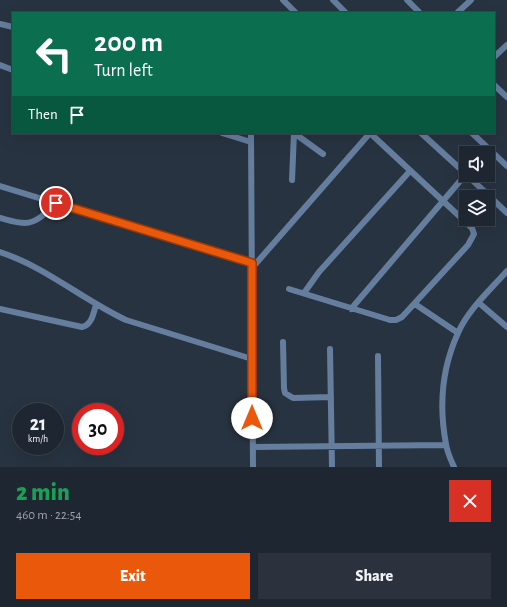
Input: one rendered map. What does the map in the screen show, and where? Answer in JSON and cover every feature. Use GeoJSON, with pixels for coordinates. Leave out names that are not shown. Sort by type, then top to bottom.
{"type":"FeatureCollection","features":[{"type":"Feature","properties":{"kind":"street"},"geometry":{"type":"LineString","coordinates":[[283,0],[295,12]]}},
{"type":"Feature","properties":{"kind":"street"},"geometry":{"type":"LineString","coordinates":[[333,0],[345,12]]}},
{"type":"Feature","properties":{"kind":"street"},"geometry":{"type":"LineString","coordinates":[[407,0],[419,12]]}},
{"type":"Feature","properties":{"kind":"street"},"geometry":{"type":"LineString","coordinates":[[458,12],[471,0]]}},
{"type":"Feature","properties":{"kind":"street"},"geometry":{"type":"LineString","coordinates":[[0,24],[12,27]]}},
{"type":"Feature","properties":{"kind":"street"},"geometry":{"type":"LineString","coordinates":[[495,56],[507,45]]}},
{"type":"Feature","properties":{"kind":"street"},"geometry":{"type":"LineString","coordinates":[[0,65],[12,70]]}},
{"type":"Feature","properties":{"kind":"street"},"geometry":{"type":"LineString","coordinates":[[495,86],[507,97]]}},
{"type":"Feature","properties":{"kind":"street"},"geometry":{"type":"LineString","coordinates":[[225,134],[251,142]]}},
{"type":"Feature","properties":{"kind":"street"},"geometry":{"type":"LineString","coordinates":[[251,134],[253,467]]}},
{"type":"Feature","properties":{"kind":"street"},"geometry":{"type":"LineString","coordinates":[[292,180],[294,134]]}},
{"type":"Feature","properties":{"kind":"street"},"geometry":{"type":"LineString","coordinates":[[295,134],[323,154]]}},
{"type":"Feature","properties":{"kind":"street"},"geometry":{"type":"LineString","coordinates":[[252,265],[369,134]]}},
{"type":"Feature","properties":{"kind":"street"},"geometry":{"type":"LineString","coordinates":[[290,290],[351,309],[390,320],[396,320],[402,317],[415,304],[468,245],[474,234],[472,228],[467,222],[443,202],[371,134]]}},
{"type":"Feature","properties":{"kind":"street"},"geometry":{"type":"LineString","coordinates":[[422,134],[459,168]]}},
{"type":"Feature","properties":{"kind":"street"},"geometry":{"type":"LineString","coordinates":[[473,134],[507,166]]}},
{"type":"Feature","properties":{"kind":"street"},"geometry":{"type":"LineString","coordinates":[[304,294],[319,272],[410,171]]}},
{"type":"Feature","properties":{"kind":"street"},"geometry":{"type":"LineString","coordinates":[[351,309],[460,182]]}},
{"type":"Feature","properties":{"kind":"street"},"geometry":{"type":"LineString","coordinates":[[474,182],[507,213]]}},
{"type":"Feature","properties":{"kind":"street"},"geometry":{"type":"LineString","coordinates":[[0,186],[252,265]]}},
{"type":"Feature","properties":{"kind":"street"},"geometry":{"type":"LineString","coordinates":[[0,218],[28,223],[46,213],[56,203]]}},
{"type":"Feature","properties":{"kind":"street"},"geometry":{"type":"LineString","coordinates":[[0,252],[34,267],[126,320],[252,360]]}},
{"type":"Feature","properties":{"kind":"street"},"geometry":{"type":"LineString","coordinates":[[454,467],[446,445],[442,411],[446,369],[458,333],[466,319],[507,271]]}},
{"type":"Feature","properties":{"kind":"street"},"geometry":{"type":"LineString","coordinates":[[479,303],[507,327]]}},
{"type":"Feature","properties":{"kind":"street"},"geometry":{"type":"LineString","coordinates":[[0,309],[86,327],[90,322],[96,304]]}},
{"type":"Feature","properties":{"kind":"street"},"geometry":{"type":"LineString","coordinates":[[415,304],[458,333]]}},
{"type":"Feature","properties":{"kind":"street"},"geometry":{"type":"LineString","coordinates":[[284,342],[285,393],[293,398],[331,397]]}},
{"type":"Feature","properties":{"kind":"street"},"geometry":{"type":"LineString","coordinates":[[330,350],[332,467]]}},
{"type":"Feature","properties":{"kind":"street"},"geometry":{"type":"LineString","coordinates":[[378,356],[379,467]]}},
{"type":"Feature","properties":{"kind":"street"},"geometry":{"type":"LineString","coordinates":[[253,447],[446,445]]}},
{"type":"Feature","properties":{"kind":"route"},"geometry":{"type":"LineString","coordinates":[[56,203],[252,263],[252,418]]}}]}
